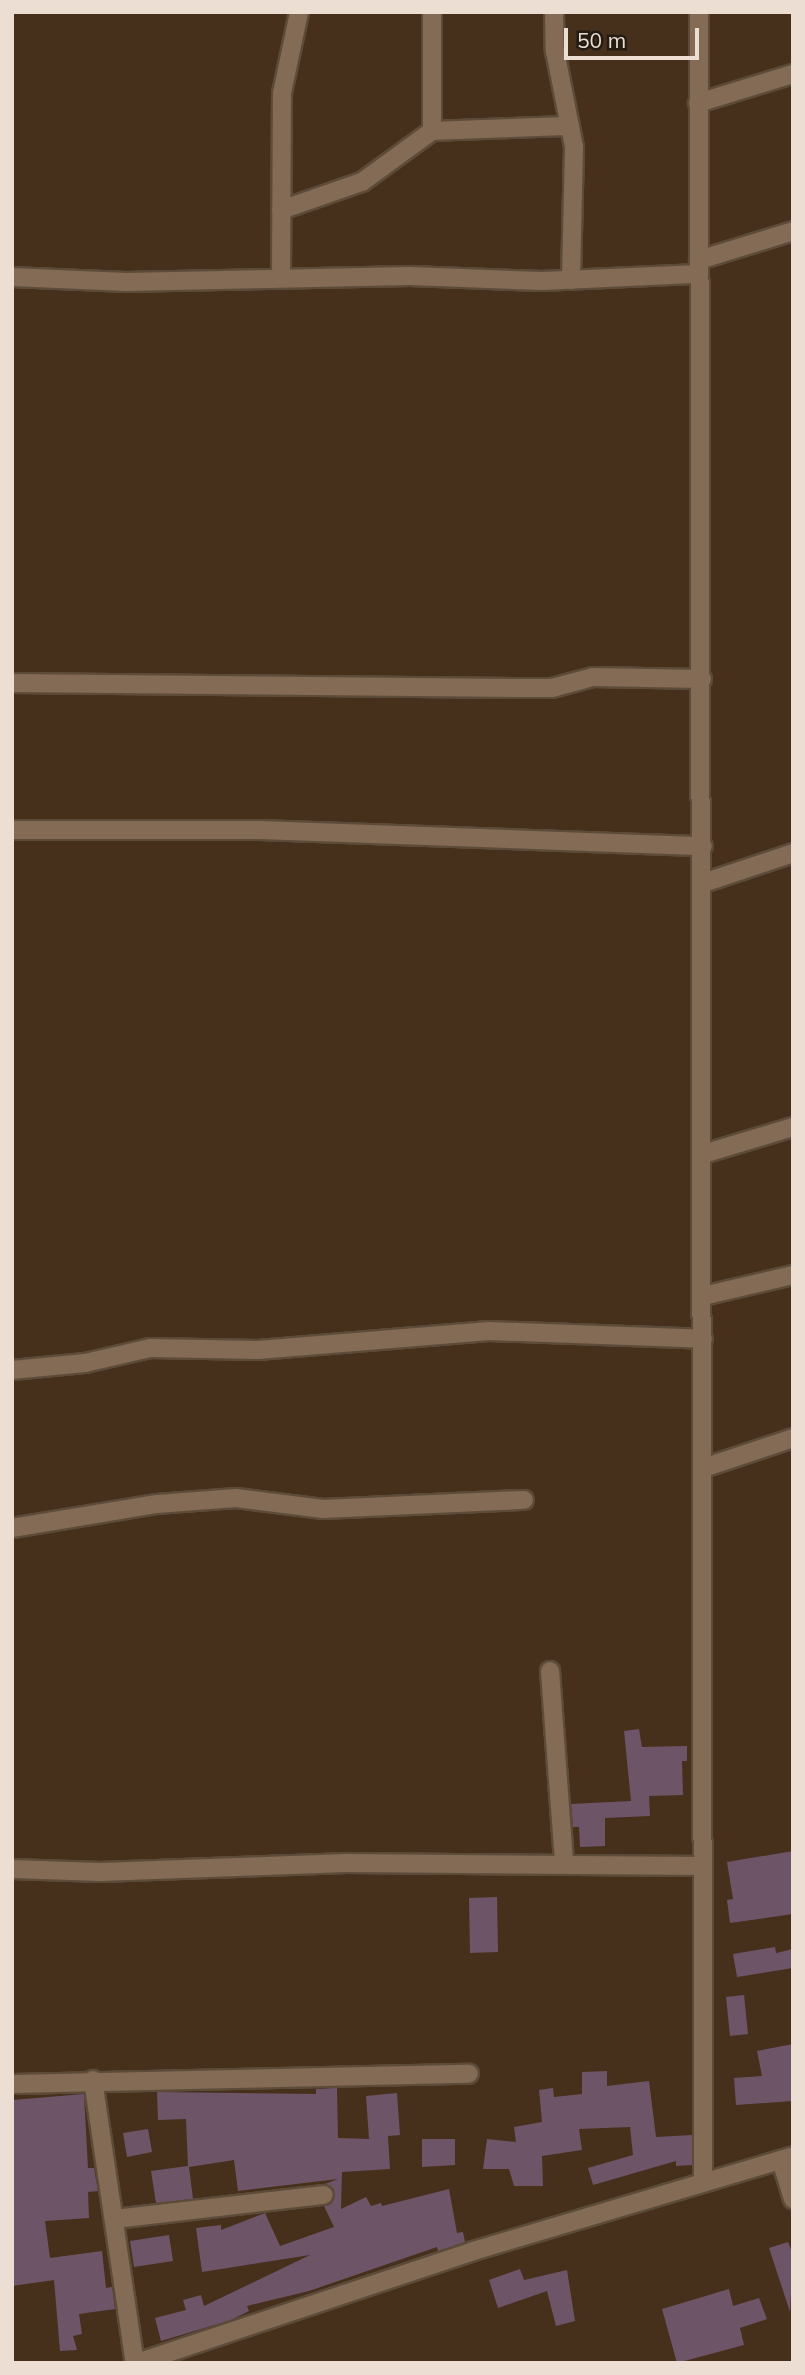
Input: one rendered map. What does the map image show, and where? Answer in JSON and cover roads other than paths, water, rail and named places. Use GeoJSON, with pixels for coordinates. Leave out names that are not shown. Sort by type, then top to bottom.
{"type":"FeatureCollection","features":[{"type":"Feature","properties":{"kind":"street"},"geometry":{"type":"LineString","coordinates":[[281,277],[282,93],[299,12]]}},
{"type":"Feature","properties":{"kind":"street"},"geometry":{"type":"LineString","coordinates":[[432,12],[432,131]]}},
{"type":"Feature","properties":{"kind":"street"},"geometry":{"type":"LineString","coordinates":[[554,12],[555,51],[570,126],[575,171],[570,212],[571,280]]}},
{"type":"Feature","properties":{"kind":"street"},"geometry":{"type":"LineString","coordinates":[[699,12],[704,1296],[703,2182]]}},
{"type":"Feature","properties":{"kind":"street"},"geometry":{"type":"LineString","coordinates":[[698,103],[793,74]]}},
{"type":"Feature","properties":{"kind":"street"},"geometry":{"type":"LineString","coordinates":[[281,210],[362,182],[432,131],[570,126]]}},
{"type":"Feature","properties":{"kind":"street"},"geometry":{"type":"LineString","coordinates":[[12,277],[126,282],[281,277],[571,280],[699,267],[793,231]]}},
{"type":"Feature","properties":{"kind":"street"},"geometry":{"type":"LineString","coordinates":[[12,683],[552,688],[593,677],[702,678]]}},
{"type":"Feature","properties":{"kind":"street"},"geometry":{"type":"LineString","coordinates":[[12,830],[260,830],[703,846]]}},
{"type":"Feature","properties":{"kind":"street"},"geometry":{"type":"LineString","coordinates":[[703,883],[793,853]]}},
{"type":"Feature","properties":{"kind":"street"},"geometry":{"type":"LineString","coordinates":[[703,1154],[793,1127]]}},
{"type":"Feature","properties":{"kind":"street"},"geometry":{"type":"LineString","coordinates":[[704,1296],[793,1275]]}},
{"type":"Feature","properties":{"kind":"street"},"geometry":{"type":"LineString","coordinates":[[12,1370],[85,1363],[150,1348],[258,1350],[489,1331],[704,1339]]}},
{"type":"Feature","properties":{"kind":"street"},"geometry":{"type":"LineString","coordinates":[[704,1468],[793,1438]]}},
{"type":"Feature","properties":{"kind":"street"},"geometry":{"type":"LineString","coordinates":[[12,1528],[157,1504],[236,1498],[323,1509],[524,1500]]}},
{"type":"Feature","properties":{"kind":"street"},"geometry":{"type":"LineString","coordinates":[[550,1671],[564,1863]]}},
{"type":"Feature","properties":{"kind":"street"},"geometry":{"type":"LineString","coordinates":[[12,1870],[100,1872],[347,1863],[702,1866]]}},
{"type":"Feature","properties":{"kind":"street"},"geometry":{"type":"LineString","coordinates":[[12,2084],[93,2080],[469,2074]]}},
{"type":"Feature","properties":{"kind":"street"},"geometry":{"type":"LineString","coordinates":[[93,2080],[136,2363],[472,2251],[787,2158],[793,2199]]}},
{"type":"Feature","properties":{"kind":"street"},"geometry":{"type":"LineString","coordinates":[[115,2219],[324,2195]]}}]}
